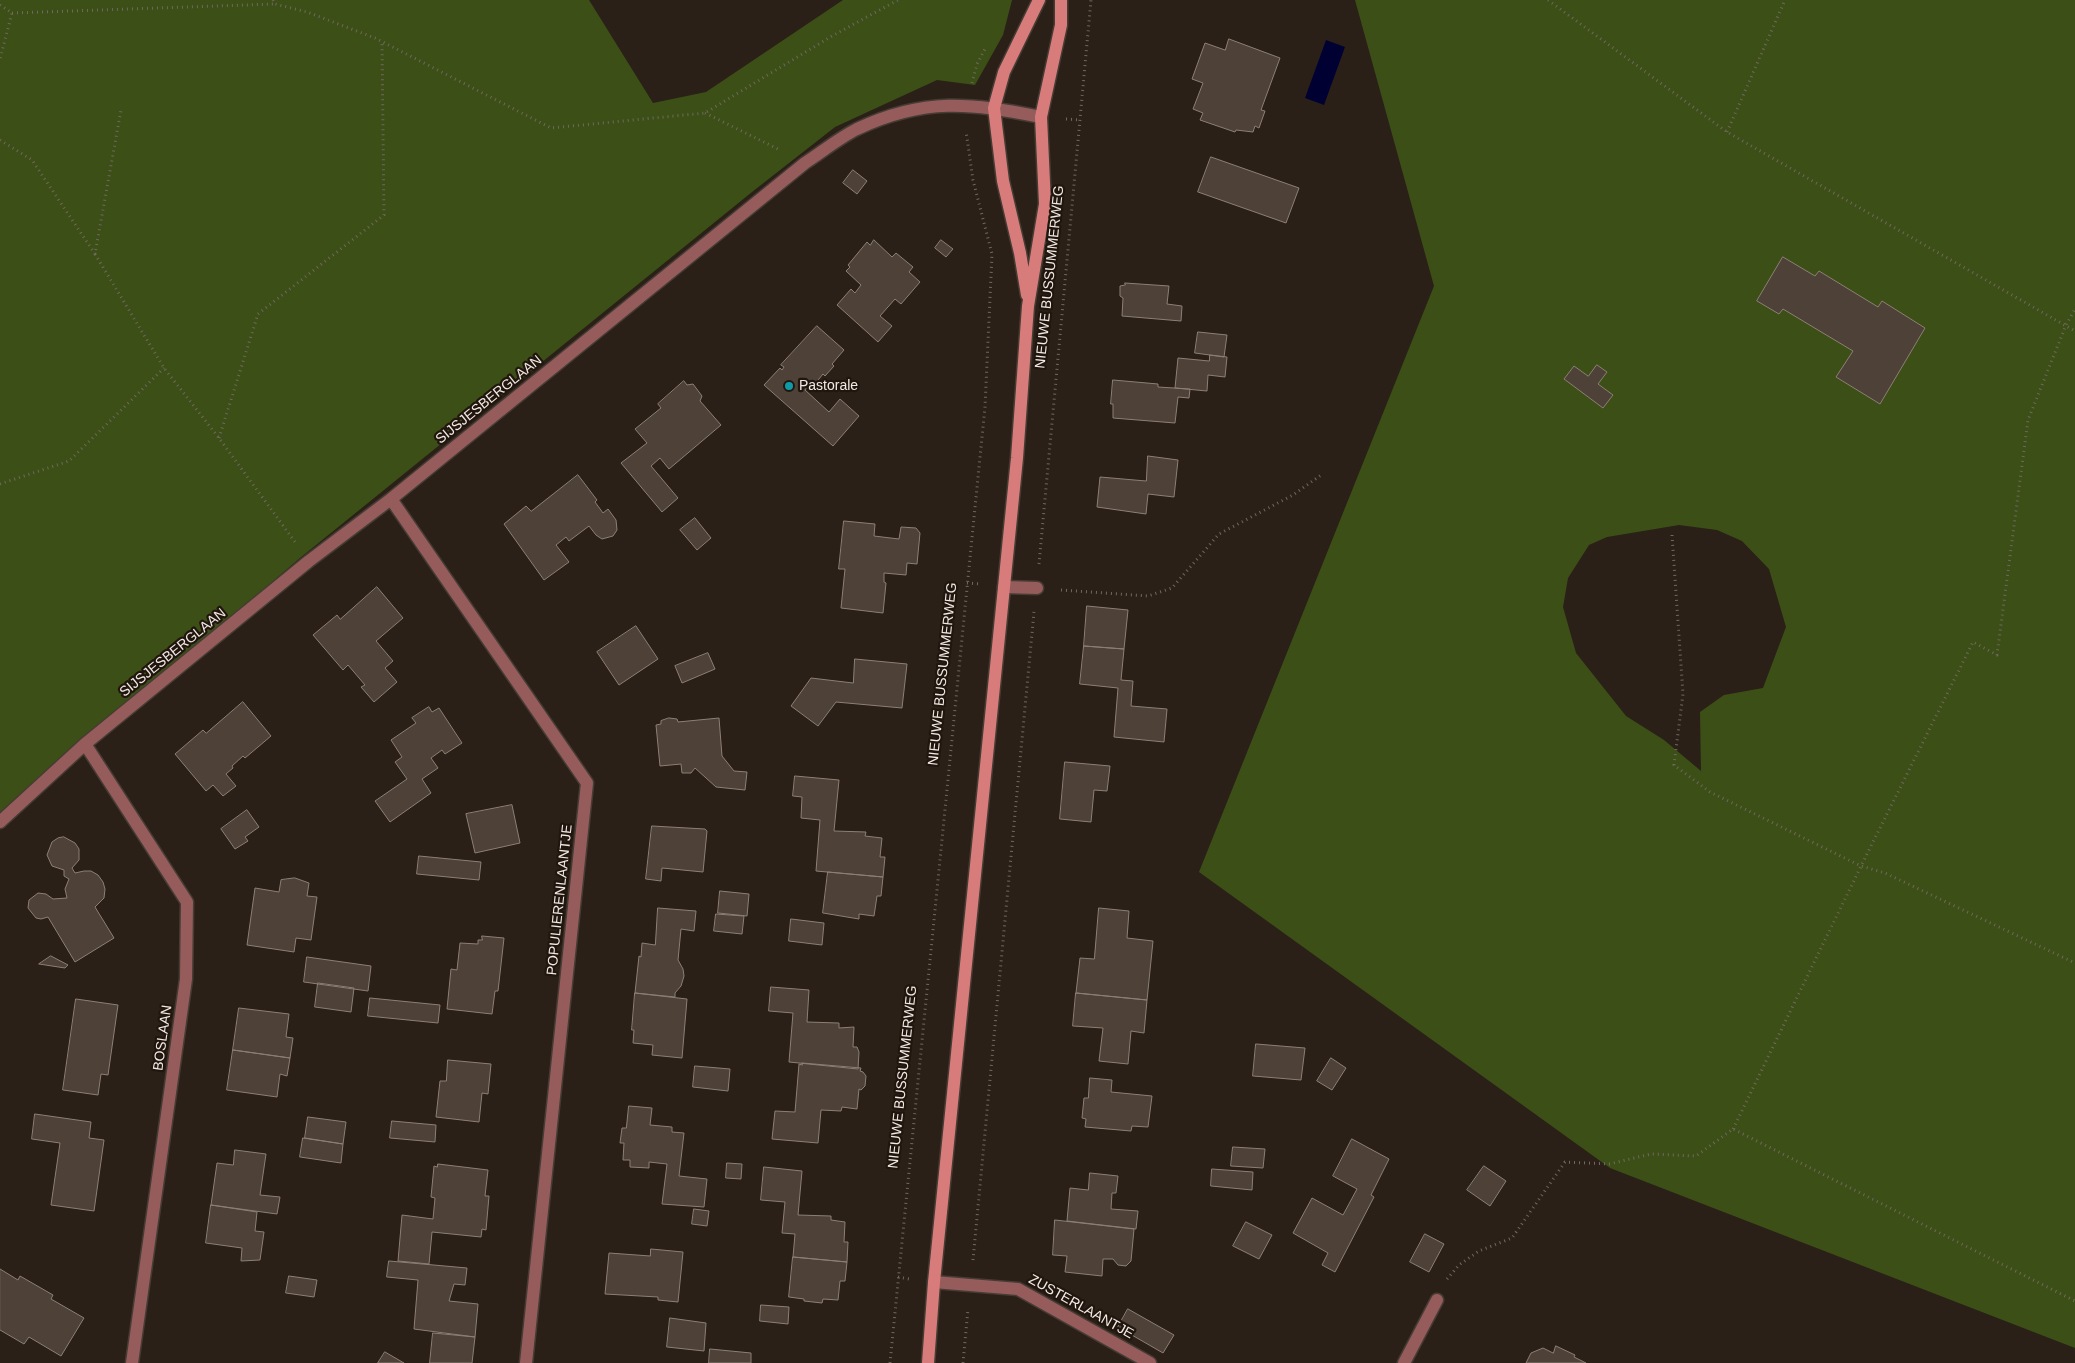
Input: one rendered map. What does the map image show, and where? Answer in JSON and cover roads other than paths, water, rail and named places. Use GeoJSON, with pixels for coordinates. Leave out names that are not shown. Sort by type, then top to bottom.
{"type":"FeatureCollection","features":[{"type":"Feature","properties":{"kind":"main road","name":"NIEUWE BUSSUMMERWEG"},"geometry":{"type":"LineString","coordinates":[[1028,306],[1020,253],[1003,181],[994,108],[1004,72],[1040,0]]}},
{"type":"Feature","properties":{"kind":"main road","name":"NIEUWE BUSSUMMERWEG"},"geometry":{"type":"LineString","coordinates":[[928,1363],[934,1282],[1017,458],[1028,306],[1045,204],[1041,117],[1061,25],[1061,0]]}},
{"type":"Feature","properties":{"kind":"street","name":"SIJSJESBERGLAAN"},"geometry":{"type":"LineString","coordinates":[[0,822],[85,744],[309,561],[391,499],[805,163],[856,130],[911,109],[965,106],[994,108],[1041,117]]}},
{"type":"Feature","properties":{"kind":"street","name":"POPULIERENLAANTJE"},"geometry":{"type":"LineString","coordinates":[[391,499],[587,783],[526,1363]]}},
{"type":"Feature","properties":{"kind":"street"},"geometry":{"type":"LineString","coordinates":[[1004,586],[1037,588]]}},
{"type":"Feature","properties":{"kind":"street","name":"BOSLAAN"},"geometry":{"type":"LineString","coordinates":[[85,744],[187,902],[186,979],[132,1363]]}},
{"type":"Feature","properties":{"kind":"street","name":"ZUSTERLAANTJE"},"geometry":{"type":"LineString","coordinates":[[934,1282],[1018,1289],[1150,1363]]}},
{"type":"Feature","properties":{"kind":"street"},"geometry":{"type":"LineString","coordinates":[[1404,1363],[1436,1300]]}},
{"type":"Feature","properties":{"kind":"place","name":"Pastorale"},"geometry":{"type":"Point","coordinates":[789,386]}}]}
